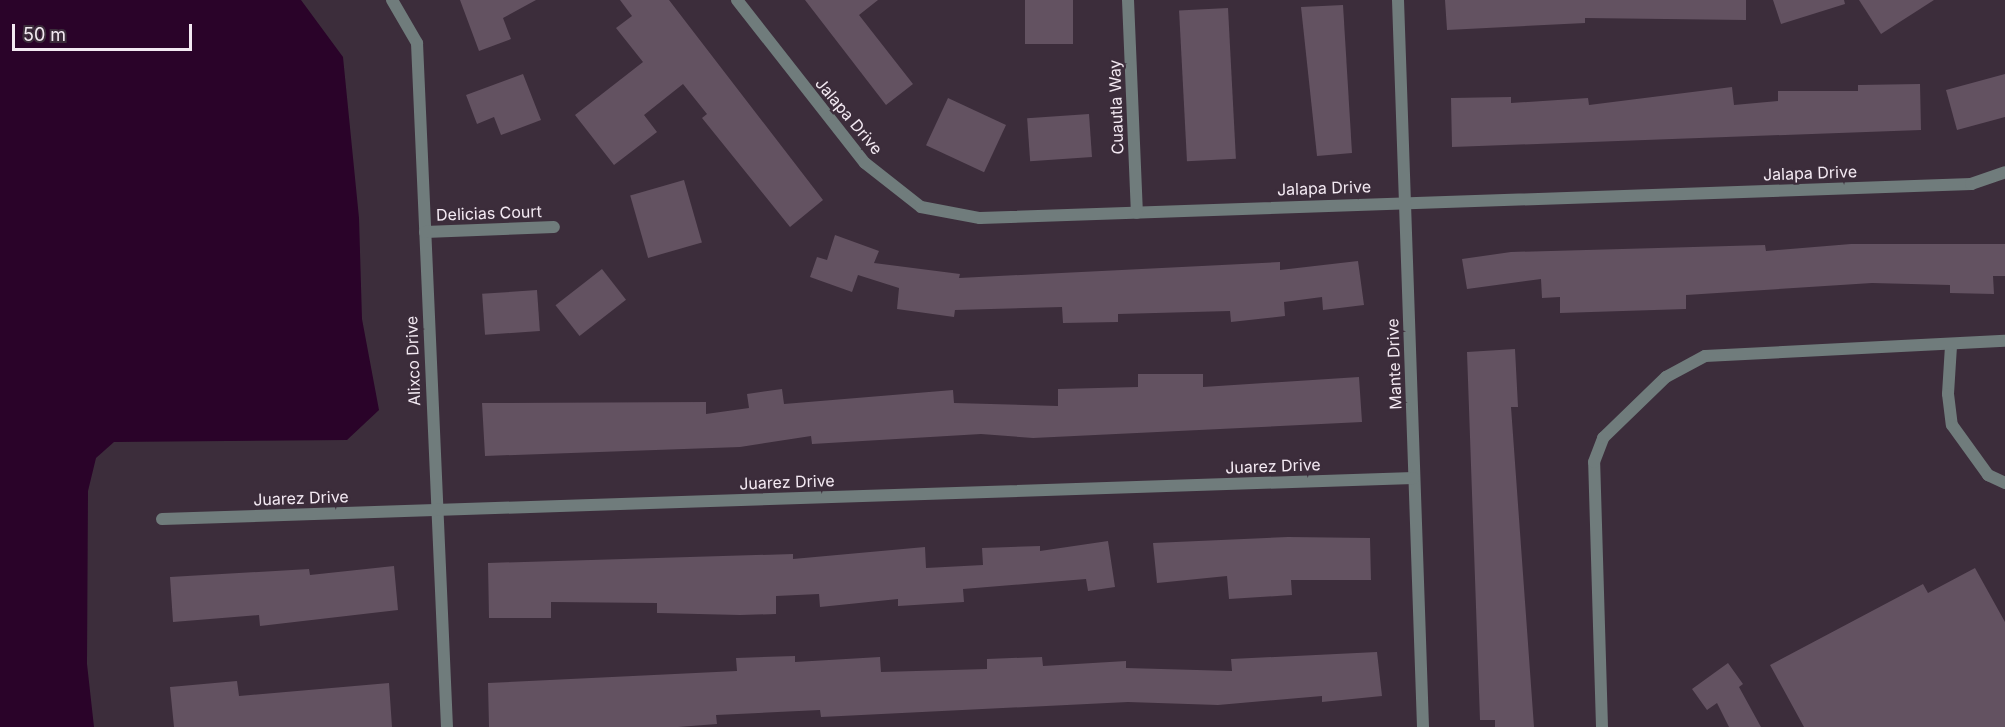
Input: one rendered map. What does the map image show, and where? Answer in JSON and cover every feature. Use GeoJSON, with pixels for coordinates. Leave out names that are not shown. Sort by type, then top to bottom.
{"type":"FeatureCollection","features":[{"type":"Feature","properties":{"kind":"street","name":"Alixco Drive"},"geometry":{"type":"LineString","coordinates":[[392,0],[417,43],[435,510],[447,727]]}},
{"type":"Feature","properties":{"kind":"street","name":"Jalapa Drive"},"geometry":{"type":"LineString","coordinates":[[737,0],[865,164],[921,207],[980,218],[1406,201],[1971,184],[2005,172]]}},
{"type":"Feature","properties":{"kind":"street","name":"Cuautla Way"},"geometry":{"type":"LineString","coordinates":[[1128,0],[1137,213]]}},
{"type":"Feature","properties":{"kind":"street","name":"Mante Drive"},"geometry":{"type":"LineString","coordinates":[[1398,0],[1423,727]]}},
{"type":"Feature","properties":{"kind":"street","name":"Delicias Court"},"geometry":{"type":"LineString","coordinates":[[424,232],[554,227]]}},
{"type":"Feature","properties":{"kind":"street"},"geometry":{"type":"LineString","coordinates":[[1602,727],[1594,462],[1603,438],[1666,377],[1705,356],[1951,346],[2005,341]]}},
{"type":"Feature","properties":{"kind":"street"},"geometry":{"type":"LineString","coordinates":[[1951,346],[1948,394],[1952,425],[1988,475],[2005,483]]}},
{"type":"Feature","properties":{"kind":"street","name":"Juarez Drive"},"geometry":{"type":"LineString","coordinates":[[162,519],[1413,478]]}},
{"type":"Feature","properties":{"kind":"shaded area"},"geometry":{"type":"Polygon","coordinates":[[[0,0],[301,0],[343,57],[359,218],[362,319],[379,410],[347,440],[114,442],[96,458],[88,491],[87,664],[94,727],[0,727],[0,0]]]}},
{"type":"Feature","properties":{"kind":"building"},"geometry":{"type":"Polygon","coordinates":[[[460,0],[536,0],[503,18],[511,39],[479,51],[460,0]]]}},
{"type":"Feature","properties":{"kind":"building"},"geometry":{"type":"Polygon","coordinates":[[[620,0],[669,0],[823,200],[790,227],[702,118],[707,114],[683,84],[644,115],[657,132],[614,165],[575,115],[643,62],[616,28],[632,16],[620,0]]]}},
{"type":"Feature","properties":{"kind":"building"},"geometry":{"type":"Polygon","coordinates":[[[805,0],[878,0],[859,15],[913,84],[886,105],[805,0]]]}},
{"type":"Feature","properties":{"kind":"building"},"geometry":{"type":"Polygon","coordinates":[[[1025,0],[1073,0],[1073,44],[1025,44],[1025,0]]]}},
{"type":"Feature","properties":{"kind":"building"},"geometry":{"type":"Polygon","coordinates":[[[1445,0],[1746,0],[1746,20],[1585,18],[1585,23],[1447,30],[1445,0]]]}},
{"type":"Feature","properties":{"kind":"building"},"geometry":{"type":"Polygon","coordinates":[[[1773,0],[1844,0],[1845,4],[1781,24],[1773,0]]]}},
{"type":"Feature","properties":{"kind":"building"},"geometry":{"type":"Polygon","coordinates":[[[1859,0],[1934,0],[1881,34],[1859,0]]]}},
{"type":"Feature","properties":{"kind":"building"},"geometry":{"type":"Polygon","coordinates":[[[1343,5],[1352,153],[1317,156],[1301,7],[1343,5]]]}},
{"type":"Feature","properties":{"kind":"building"},"geometry":{"type":"Polygon","coordinates":[[[1228,8],[1236,159],[1187,161],[1179,11],[1228,8]]]}},
{"type":"Feature","properties":{"kind":"building"},"geometry":{"type":"Polygon","coordinates":[[[523,74],[541,120],[501,135],[494,117],[477,124],[466,95],[523,74]]]}},
{"type":"Feature","properties":{"kind":"building"},"geometry":{"type":"Polygon","coordinates":[[[2005,74],[2005,117],[1957,130],[1946,90],[2005,74]]]}},
{"type":"Feature","properties":{"kind":"building"},"geometry":{"type":"Polygon","coordinates":[[[1920,84],[1921,130],[1452,147],[1451,98],[1511,97],[1511,103],[1588,98],[1589,105],[1732,87],[1734,105],[1778,101],[1778,91],[1858,91],[1858,85],[1920,84]]]}},
{"type":"Feature","properties":{"kind":"building"},"geometry":{"type":"Polygon","coordinates":[[[948,98],[1006,125],[984,172],[926,145],[948,98]]]}},
{"type":"Feature","properties":{"kind":"building"},"geometry":{"type":"Polygon","coordinates":[[[1089,114],[1092,157],[1030,161],[1027,118],[1089,114]]]}},
{"type":"Feature","properties":{"kind":"building"},"geometry":{"type":"Polygon","coordinates":[[[684,180],[702,242],[648,258],[630,195],[684,180]]]}},
{"type":"Feature","properties":{"kind":"building"},"geometry":{"type":"Polygon","coordinates":[[[835,235],[879,251],[874,263],[960,274],[959,278],[1280,262],[1280,270],[1358,261],[1364,305],[1323,310],[1322,297],[1284,302],[1285,316],[1231,322],[1230,311],[1118,314],[1118,322],[1063,323],[1062,307],[955,310],[954,317],[897,309],[899,288],[858,275],[852,292],[810,277],[817,257],[827,260],[835,235]]]}},
{"type":"Feature","properties":{"kind":"building"},"geometry":{"type":"Polygon","coordinates":[[[1851,244],[2005,244],[2005,276],[1993,276],[1994,294],[1950,293],[1950,285],[1872,283],[1686,295],[1686,309],[1560,313],[1560,297],[1542,298],[1541,279],[1467,289],[1462,259],[1511,252],[1765,245],[1766,251],[1851,244]]]}},
{"type":"Feature","properties":{"kind":"building"},"geometry":{"type":"Polygon","coordinates":[[[602,269],[626,300],[580,336],[556,305],[602,269]]]}},
{"type":"Feature","properties":{"kind":"building"},"geometry":{"type":"Polygon","coordinates":[[[537,290],[540,331],[485,335],[482,294],[537,290]]]}},
{"type":"Feature","properties":{"kind":"building"},"geometry":{"type":"Polygon","coordinates":[[[1515,349],[1518,407],[1511,407],[1534,727],[1495,727],[1495,720],[1480,720],[1467,352],[1515,349]]]}},
{"type":"Feature","properties":{"kind":"building"},"geometry":{"type":"Polygon","coordinates":[[[1138,374],[1203,374],[1203,387],[1359,377],[1362,422],[1033,438],[981,434],[812,444],[811,436],[740,447],[485,456],[482,403],[706,402],[706,414],[749,408],[747,394],[782,389],[784,404],[953,390],[954,403],[1058,406],[1058,389],[1138,387],[1138,374]]]}},
{"type":"Feature","properties":{"kind":"building"},"geometry":{"type":"Polygon","coordinates":[[[1288,537],[1370,538],[1371,580],[1291,580],[1292,595],[1229,599],[1227,576],[1157,583],[1153,543],[1288,537]]]}},
{"type":"Feature","properties":{"kind":"building"},"geometry":{"type":"Polygon","coordinates":[[[1108,541],[1115,587],[1088,591],[1086,579],[963,589],[964,602],[898,606],[898,599],[820,607],[819,594],[776,596],[776,614],[740,615],[657,613],[657,603],[551,602],[551,618],[489,618],[488,563],[793,554],[793,559],[925,547],[926,568],[983,565],[982,548],[1040,546],[1040,551],[1108,541]]]}},
{"type":"Feature","properties":{"kind":"building"},"geometry":{"type":"Polygon","coordinates":[[[394,566],[398,610],[260,626],[259,615],[173,622],[170,577],[309,569],[310,575],[394,566]]]}},
{"type":"Feature","properties":{"kind":"building"},"geometry":{"type":"Polygon","coordinates":[[[1975,568],[2005,622],[2005,727],[1804,727],[1770,665],[1923,584],[1928,593],[1975,568]]]}},
{"type":"Feature","properties":{"kind":"building"},"geometry":{"type":"Polygon","coordinates":[[[1377,652],[1382,696],[1322,702],[1322,696],[1218,705],[1128,702],[821,717],[820,710],[716,715],[717,724],[678,727],[489,727],[488,683],[737,671],[736,658],[795,656],[795,662],[880,657],[881,672],[987,669],[987,659],[1042,657],[1043,666],[1126,661],[1126,668],[1232,671],[1231,659],[1377,652]]]}},
{"type":"Feature","properties":{"kind":"building"},"geometry":{"type":"Polygon","coordinates":[[[1728,663],[1743,684],[1739,687],[1761,727],[1729,727],[1717,703],[1707,710],[1692,689],[1728,663]]]}},
{"type":"Feature","properties":{"kind":"building"},"geometry":{"type":"Polygon","coordinates":[[[237,681],[239,696],[389,683],[392,727],[174,727],[170,687],[237,681]]]}}]}
